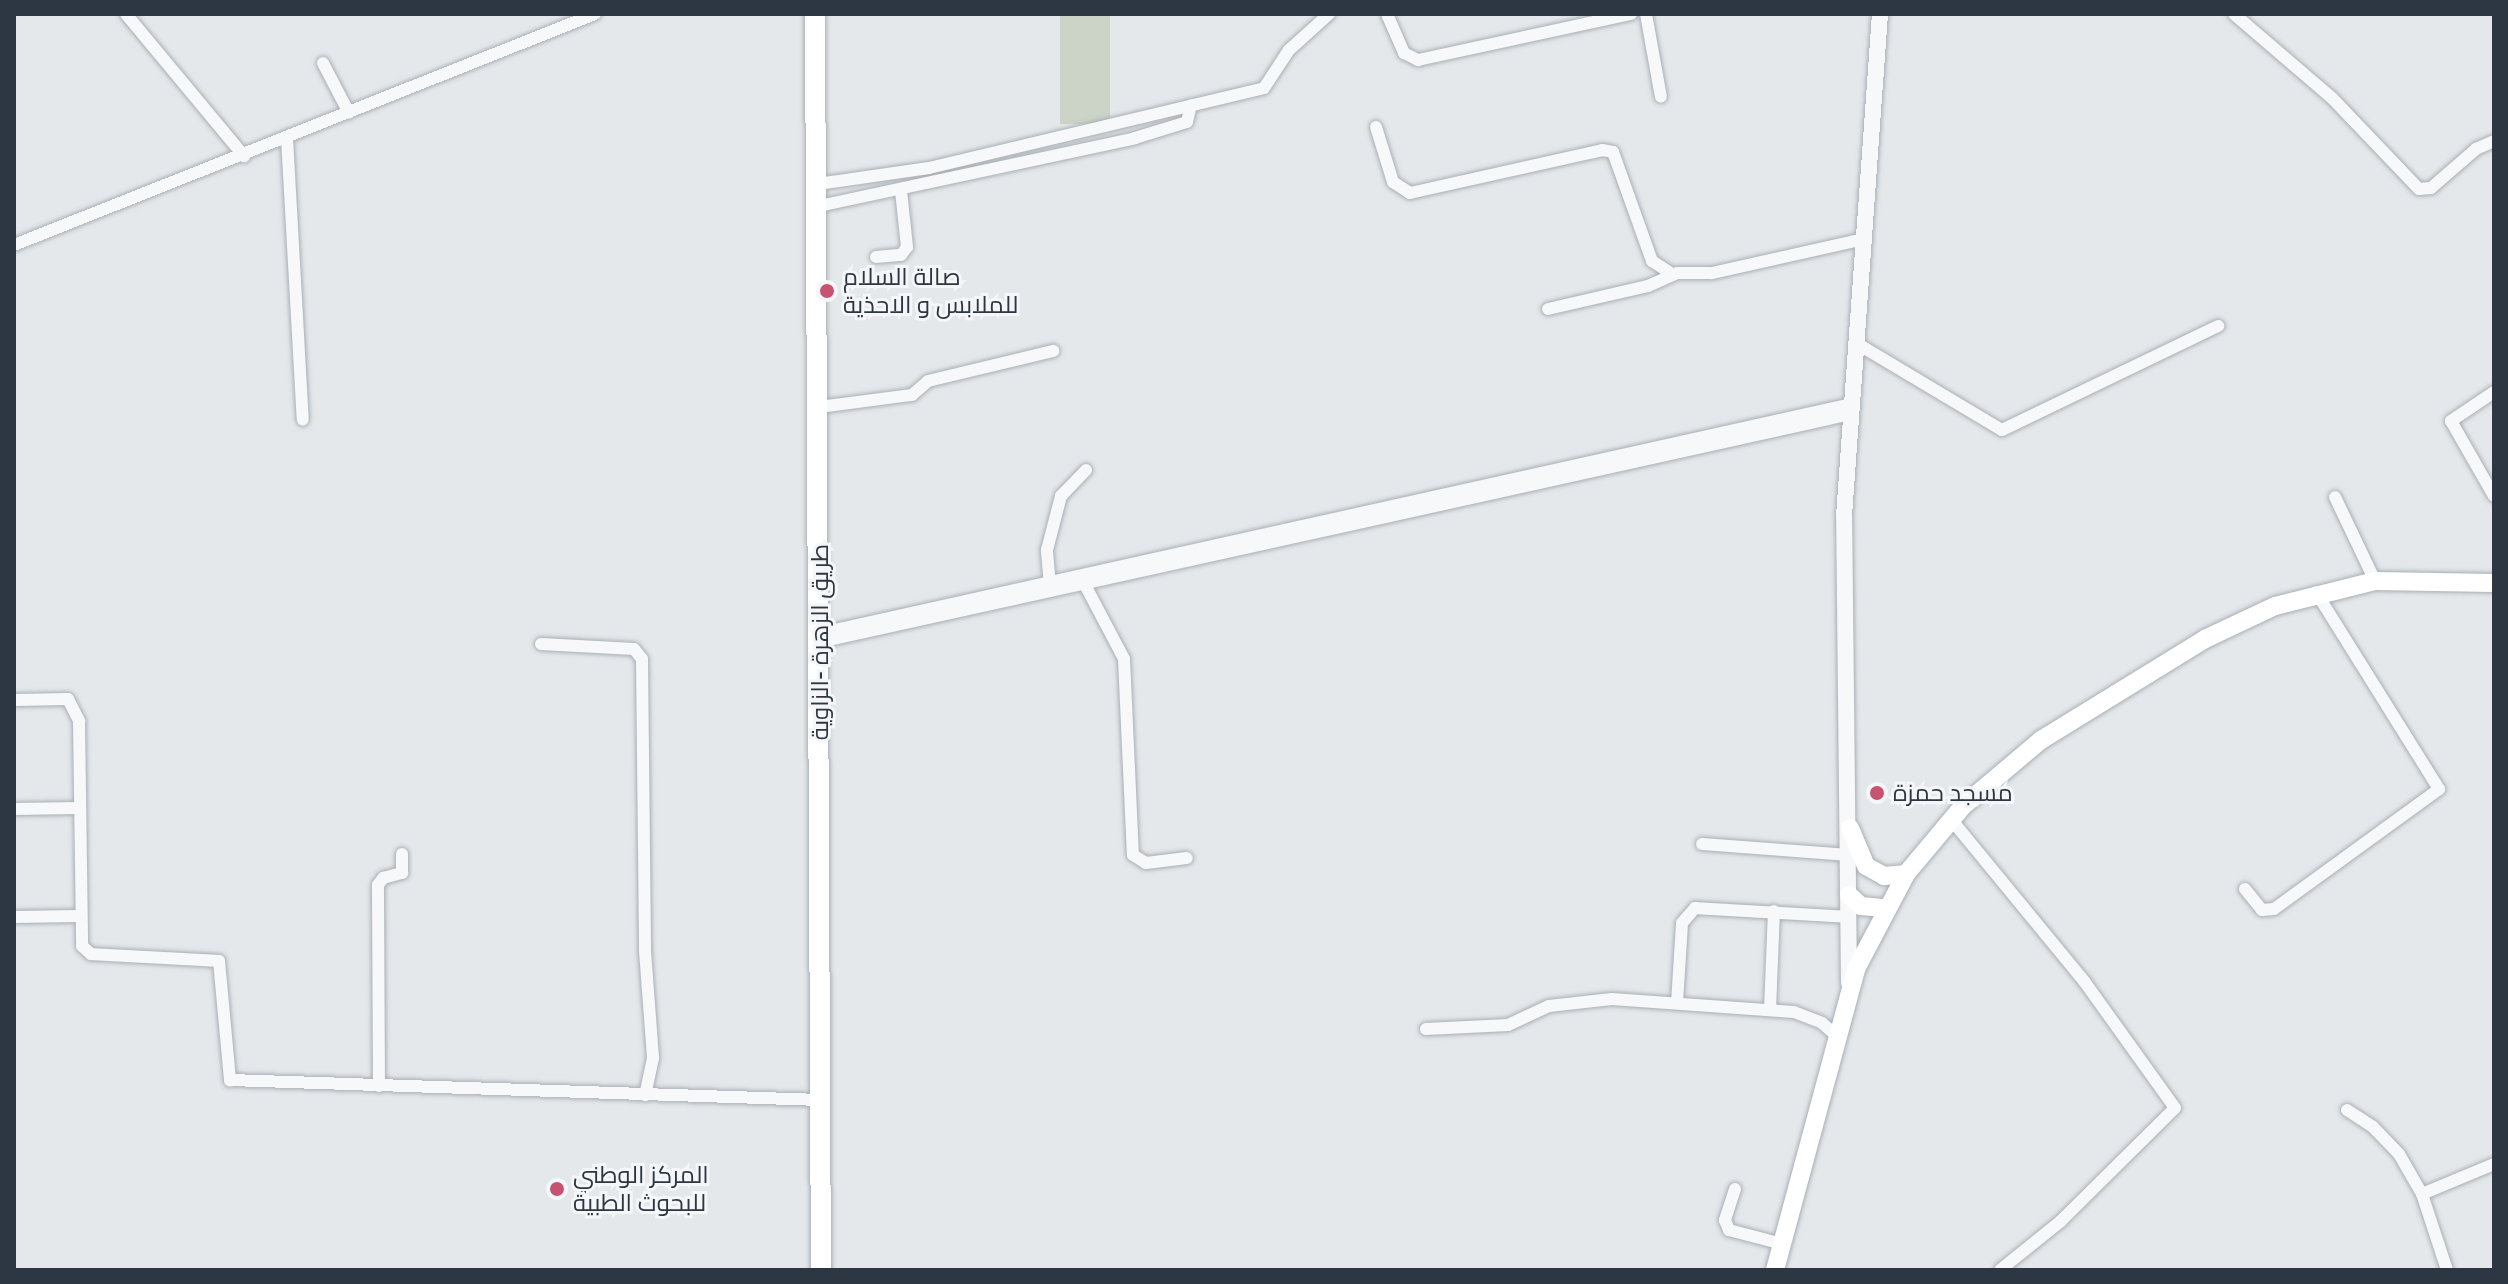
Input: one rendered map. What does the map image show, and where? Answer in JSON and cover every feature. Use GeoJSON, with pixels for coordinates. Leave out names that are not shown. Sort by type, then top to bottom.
{"type":"FeatureCollection","features":[{"type":"Feature","properties":{"kind":"main road","name":"طريق الزهرة -الزاوية"},"geometry":{"type":"LineString","coordinates":[[815,14],[819,206],[821,1270]]}},
{"type":"Feature","properties":{"kind":"main road"},"geometry":{"type":"LineString","coordinates":[[1775,1270],[1849,990],[1886,908],[1906,874],[1950,818],[2024,752],[2220,631],[2316,592],[2375,581],[2494,583]]}},
{"type":"Feature","properties":{"kind":"main road"},"geometry":{"type":"LineString","coordinates":[[1850,828],[1886,908]]}},
{"type":"Feature","properties":{"kind":"main road"},"geometry":{"type":"LineString","coordinates":[[1866,866],[1884,876],[1906,874]]}},
{"type":"Feature","properties":{"kind":"main road"},"geometry":{"type":"LineString","coordinates":[[1849,895],[1861,906],[1886,908]]}},
{"type":"Feature","properties":{"kind":"street"},"geometry":{"type":"LineString","coordinates":[[126,14],[244,156]]}},
{"type":"Feature","properties":{"kind":"street"},"geometry":{"type":"LineString","coordinates":[[14,245],[595,14]]}},
{"type":"Feature","properties":{"kind":"street"},"geometry":{"type":"LineString","coordinates":[[818,184],[879,178],[1264,88],[1289,50],[1329,14]]}},
{"type":"Feature","properties":{"kind":"street"},"geometry":{"type":"LineString","coordinates":[[1387,14],[1404,53],[1418,60],[1631,14]]}},
{"type":"Feature","properties":{"kind":"street"},"geometry":{"type":"LineString","coordinates":[[1646,14],[1661,97]]}},
{"type":"Feature","properties":{"kind":"street"},"geometry":{"type":"LineString","coordinates":[[1849,990],[1850,828],[1842,613],[1851,409],[1880,14]]}},
{"type":"Feature","properties":{"kind":"street"},"geometry":{"type":"LineString","coordinates":[[2234,14],[2332,98],[2419,189],[2431,188],[2476,149],[2494,141]]}},
{"type":"Feature","properties":{"kind":"street"},"geometry":{"type":"LineString","coordinates":[[323,63],[349,113]]}},
{"type":"Feature","properties":{"kind":"street"},"geometry":{"type":"LineString","coordinates":[[819,206],[901,191],[1150,133],[1187,122],[1191,105]]}},
{"type":"Feature","properties":{"kind":"street"},"geometry":{"type":"LineString","coordinates":[[1376,127],[1393,182],[1410,193],[1602,150],[1613,152],[1652,261],[1672,274]]}},
{"type":"Feature","properties":{"kind":"street"},"geometry":{"type":"LineString","coordinates":[[287,138],[303,420]]}},
{"type":"Feature","properties":{"kind":"street"},"geometry":{"type":"LineString","coordinates":[[879,178],[884,194]]}},
{"type":"Feature","properties":{"kind":"street"},"geometry":{"type":"LineString","coordinates":[[876,257],[901,255],[907,247],[901,191]]}},
{"type":"Feature","properties":{"kind":"street"},"geometry":{"type":"LineString","coordinates":[[1548,309],[1648,286],[1672,274],[1712,273],[1864,239]]}},
{"type":"Feature","properties":{"kind":"street"},"geometry":{"type":"LineString","coordinates":[[1856,343],[2002,430],[2218,326]]}},
{"type":"Feature","properties":{"kind":"street"},"geometry":{"type":"LineString","coordinates":[[819,407],[912,395],[928,381],[1053,351]]}},
{"type":"Feature","properties":{"kind":"street"},"geometry":{"type":"LineString","coordinates":[[2494,392],[2451,421],[2494,496]]}},
{"type":"Feature","properties":{"kind":"street"},"geometry":{"type":"LineString","coordinates":[[1050,586],[1084,583],[1851,409]]}},
{"type":"Feature","properties":{"kind":"street"},"geometry":{"type":"LineString","coordinates":[[820,637],[1851,409]]}},
{"type":"Feature","properties":{"kind":"street"},"geometry":{"type":"LineString","coordinates":[[1050,586],[1047,550],[1061,496],[1086,470]]}},
{"type":"Feature","properties":{"kind":"street"},"geometry":{"type":"LineString","coordinates":[[2335,497],[2375,581]]}},
{"type":"Feature","properties":{"kind":"street"},"geometry":{"type":"LineString","coordinates":[[1084,583],[1124,659],[1133,855],[1146,863],[1187,858]]}},
{"type":"Feature","properties":{"kind":"street"},"geometry":{"type":"LineString","coordinates":[[2245,889],[2262,910],[2274,909],[2439,789],[2316,592]]}},
{"type":"Feature","properties":{"kind":"street"},"geometry":{"type":"LineString","coordinates":[[541,644],[634,649],[642,659],[645,951],[653,1058],[645,1095]]}},
{"type":"Feature","properties":{"kind":"street"},"geometry":{"type":"LineString","coordinates":[[14,700],[68,699],[79,721],[78,916],[82,946],[91,954],[219,961],[230,1080],[821,1100]]}},
{"type":"Feature","properties":{"kind":"street"},"geometry":{"type":"LineString","coordinates":[[14,809],[78,808]]}},
{"type":"Feature","properties":{"kind":"street"},"geometry":{"type":"LineString","coordinates":[[1950,818],[2084,981],[2175,1108],[2061,1221],[2000,1270]]}},
{"type":"Feature","properties":{"kind":"street"},"geometry":{"type":"LineString","coordinates":[[1702,844],[1850,855]]}},
{"type":"Feature","properties":{"kind":"street"},"geometry":{"type":"LineString","coordinates":[[379,1086],[378,885],[402,873],[402,854]]}},
{"type":"Feature","properties":{"kind":"street"},"geometry":{"type":"LineString","coordinates":[[1677,1003],[1682,923],[1689,911],[1708,907],[1849,917]]}},
{"type":"Feature","properties":{"kind":"street"},"geometry":{"type":"LineString","coordinates":[[1770,1010],[1774,911]]}},
{"type":"Feature","properties":{"kind":"street"},"geometry":{"type":"LineString","coordinates":[[14,917],[78,916]]}},
{"type":"Feature","properties":{"kind":"street"},"geometry":{"type":"LineString","coordinates":[[1426,1029],[1515,1024],[1549,1006],[1597,999],[1804,1014],[1837,1036]]}},
{"type":"Feature","properties":{"kind":"street"},"geometry":{"type":"LineString","coordinates":[[2347,1110],[2373,1127],[2399,1154],[2422,1194],[2447,1270]]}},
{"type":"Feature","properties":{"kind":"street"},"geometry":{"type":"LineString","coordinates":[[2422,1194],[2494,1164]]}},
{"type":"Feature","properties":{"kind":"street"},"geometry":{"type":"LineString","coordinates":[[1735,1189],[1725,1220],[1729,1230],[1782,1244]]}},
{"type":"Feature","properties":{"kind":"green space"},"geometry":{"type":"Polygon","coordinates":[[[1060,14],[1110,14],[1110,124],[1060,124],[1060,14]]]}},
{"type":"Feature","properties":{"kind":"place","name":"صالة السلام للملابس و الاحذية"},"geometry":{"type":"Point","coordinates":[827,291]}},
{"type":"Feature","properties":{"kind":"place","name":"مسجد حمزة"},"geometry":{"type":"Point","coordinates":[1877,793]}},
{"type":"Feature","properties":{"kind":"place","name":"المركز الوطني للبحوث الطبية"},"geometry":{"type":"Point","coordinates":[557,1189]}}]}
